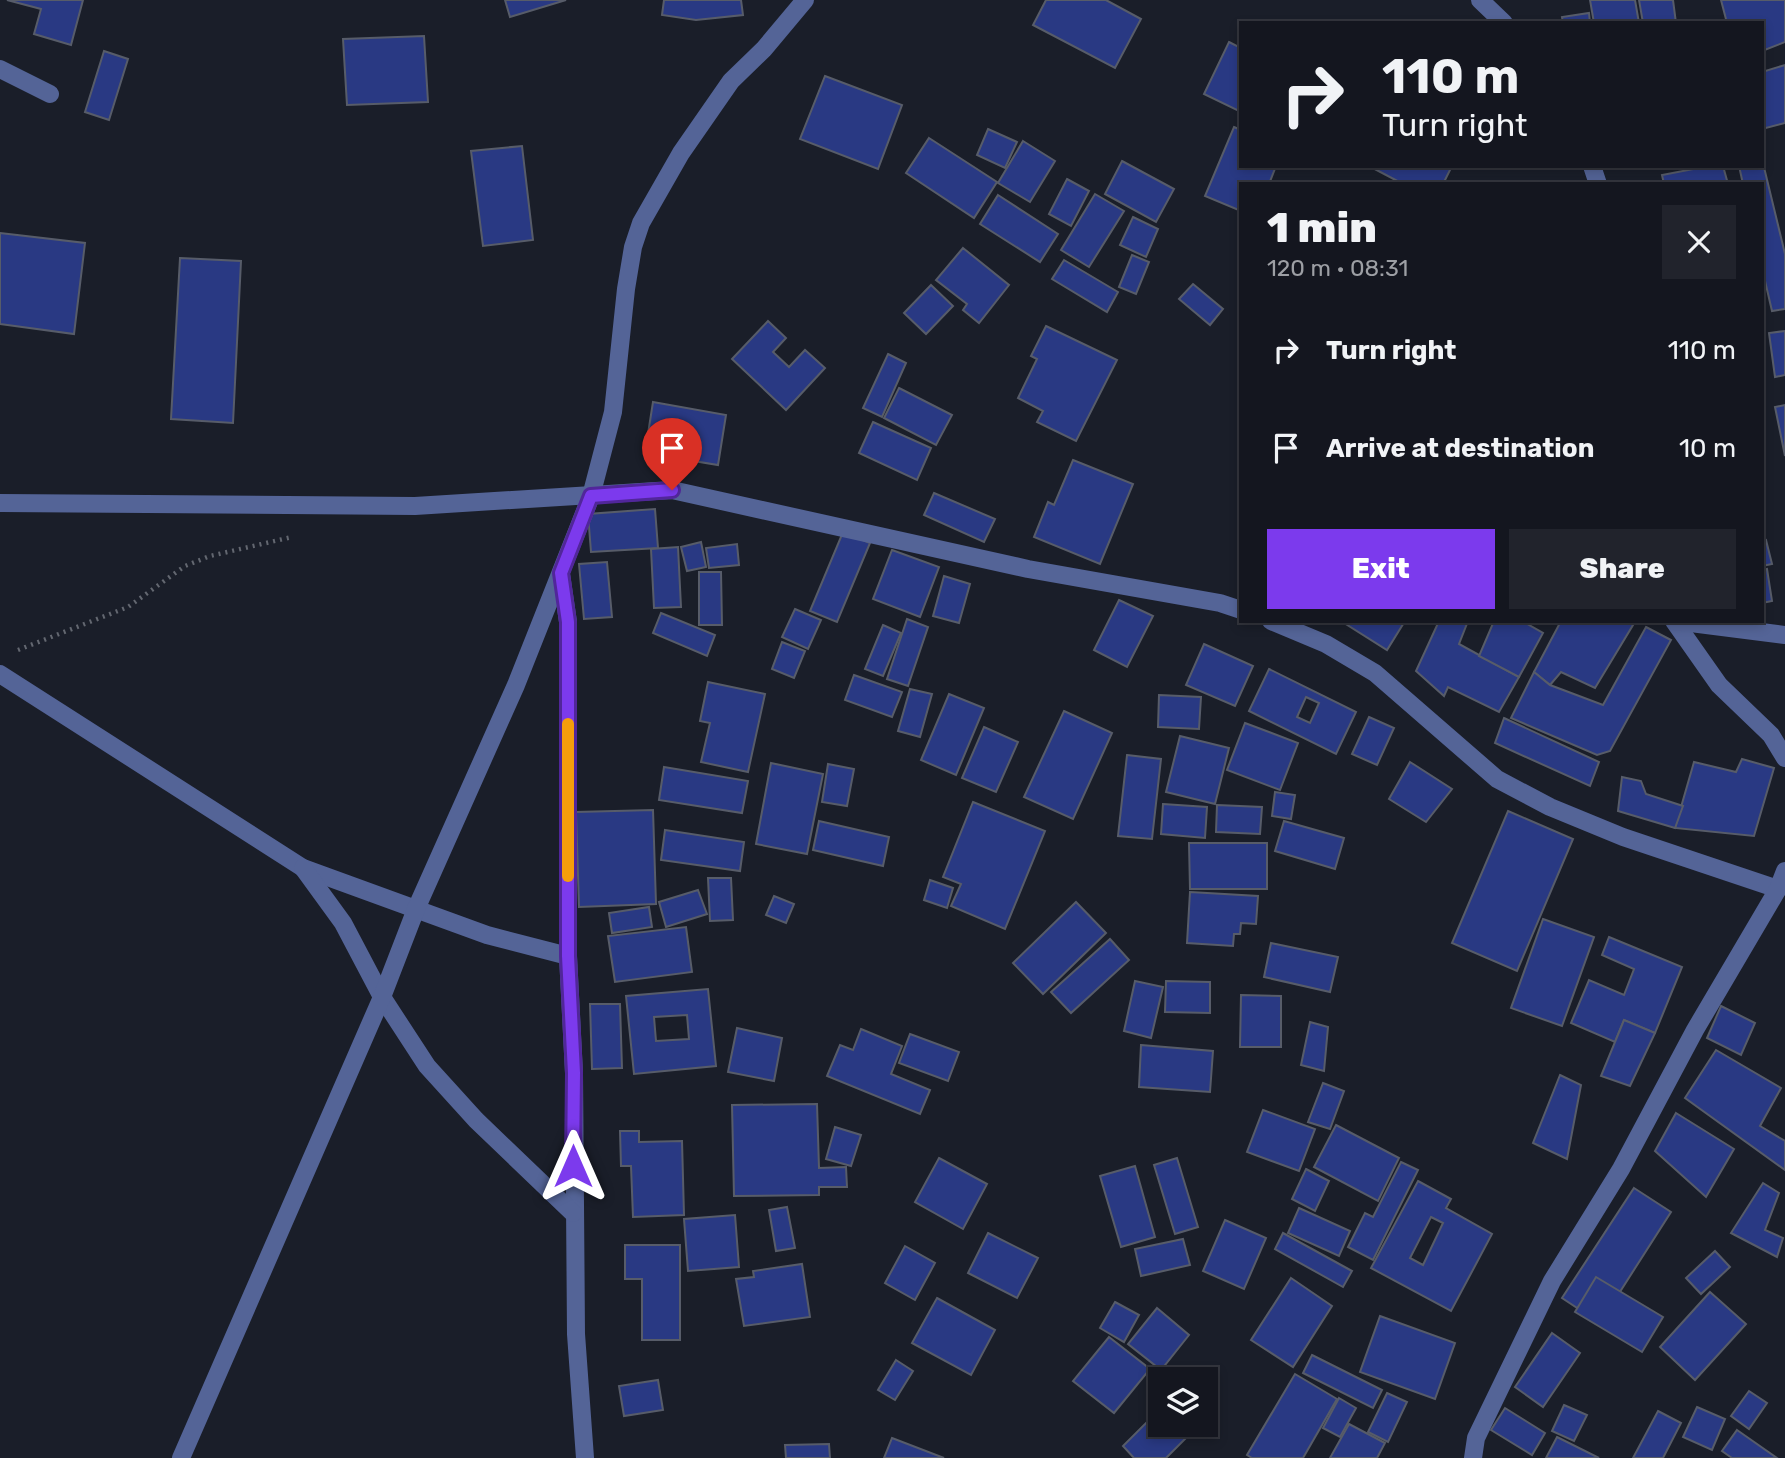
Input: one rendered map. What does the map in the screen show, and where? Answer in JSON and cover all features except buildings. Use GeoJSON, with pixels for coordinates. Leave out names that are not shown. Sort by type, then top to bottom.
{"type":"FeatureCollection","features":[{"type":"Feature","properties":{"kind":"street"},"geometry":{"type":"LineString","coordinates":[[181,1458],[382,997],[416,909],[516,685],[591,496],[613,412],[626,289],[633,247],[641,223],[681,153],[730,81],[764,48],[805,0]]}},
{"type":"Feature","properties":{"kind":"street"},"geometry":{"type":"LineString","coordinates":[[1479,0],[1502,21]]}},
{"type":"Feature","properties":{"kind":"street"},"geometry":{"type":"LineString","coordinates":[[0,69],[50,94]]}},
{"type":"Feature","properties":{"kind":"street"},"geometry":{"type":"LineString","coordinates":[[0,503],[415,506],[672,490],[1015,566],[1220,603],[1239,609]]}},
{"type":"Feature","properties":{"kind":"street"},"geometry":{"type":"LineString","coordinates":[[561,573],[568,622],[568,956],[574,1073],[573,1213],[576,1334],[585,1458]]}},
{"type":"Feature","properties":{"kind":"street"},"geometry":{"type":"LineString","coordinates":[[1276,623],[1326,644],[1375,673],[1497,779],[1550,807],[1623,836],[1778,889]]}},
{"type":"Feature","properties":{"kind":"street"},"geometry":{"type":"LineString","coordinates":[[1675,623],[1719,685],[1771,735],[1785,758]]}},
{"type":"Feature","properties":{"kind":"street"},"geometry":{"type":"LineString","coordinates":[[1690,623],[1785,635]]}},
{"type":"Feature","properties":{"kind":"street"},"geometry":{"type":"LineString","coordinates":[[0,674],[303,868],[487,935],[568,956]]}},
{"type":"Feature","properties":{"kind":"street"},"geometry":{"type":"LineString","coordinates":[[303,868],[344,923],[382,997],[435,1075],[475,1120],[573,1213]]}},
{"type":"Feature","properties":{"kind":"street"},"geometry":{"type":"LineString","coordinates":[[1474,1458],[1476,1438],[1552,1281],[1621,1169],[1695,1030],[1778,889],[1785,871]]}},
{"type":"Feature","properties":{"kind":"path"},"geometry":{"type":"LineString","coordinates":[[15,651],[128,607],[185,566],[210,556],[295,536]]}},
{"type":"Feature","properties":{"kind":"slow traffic"},"geometry":{"type":"LineString","coordinates":[[568,724],[568,876]]}},
{"type":"Feature","properties":{"kind":"route"},"geometry":{"type":"LineString","coordinates":[[573,1166],[574,1073],[568,956],[568,622],[561,573],[591,496],[672,490]]}}]}
